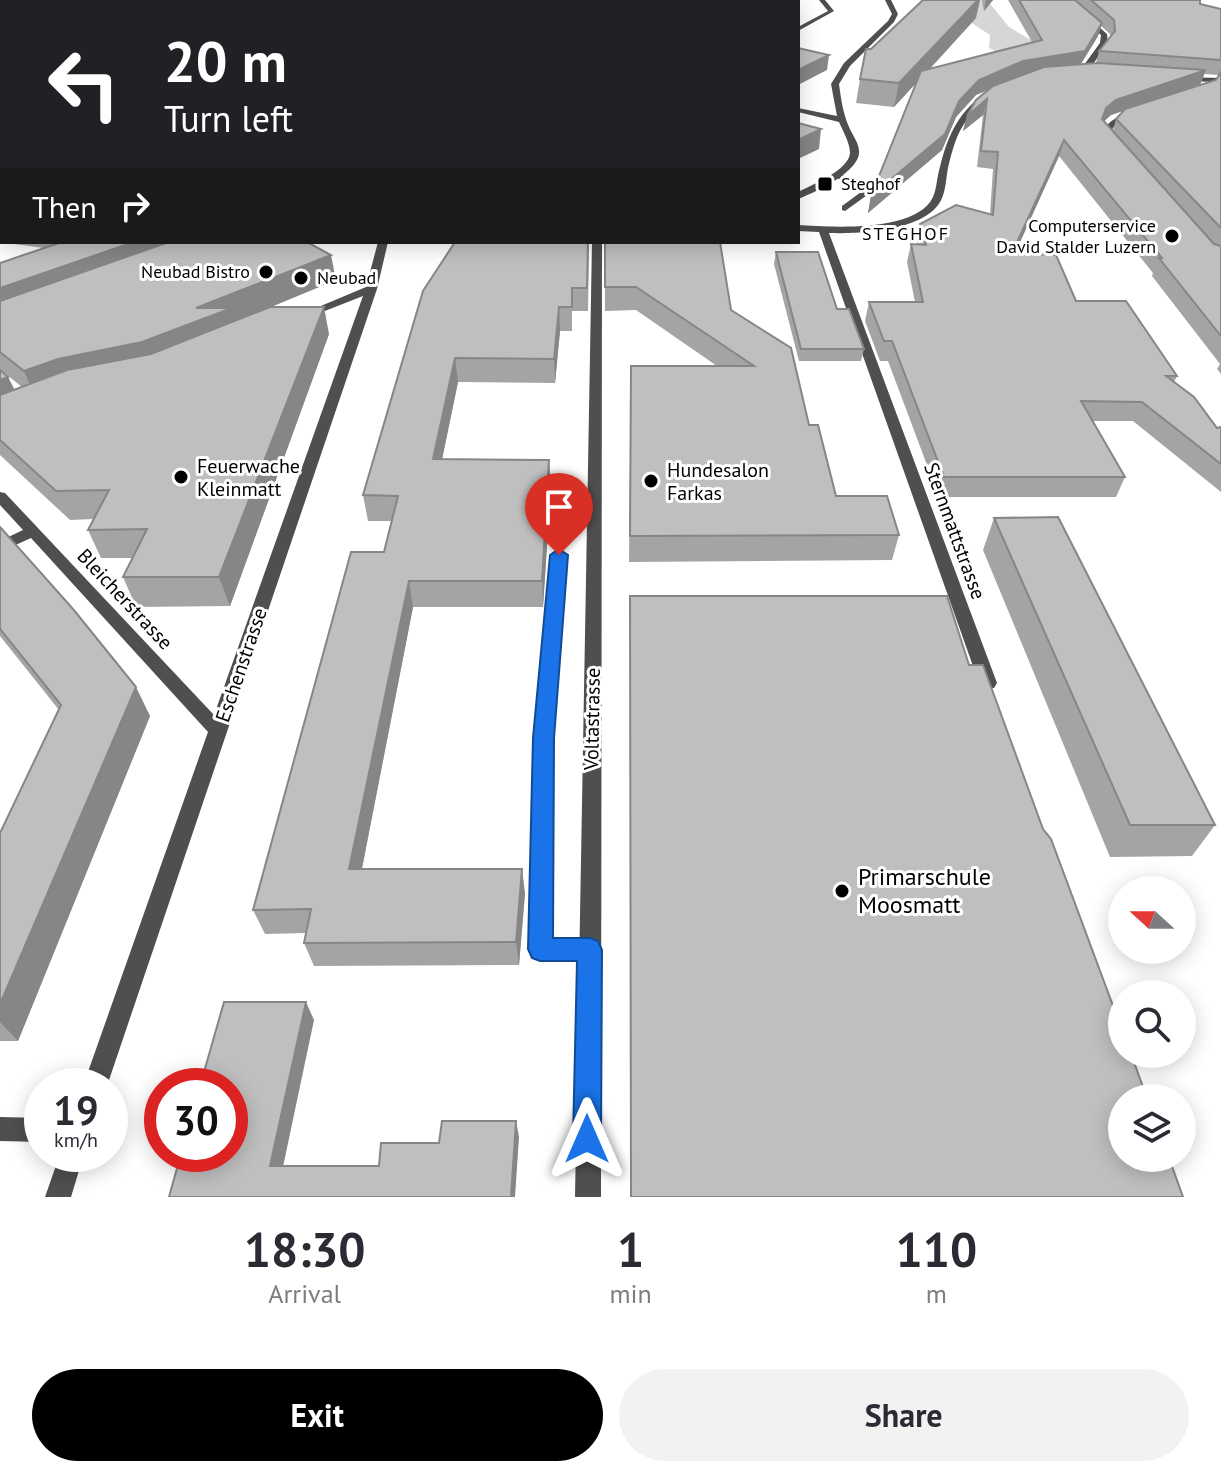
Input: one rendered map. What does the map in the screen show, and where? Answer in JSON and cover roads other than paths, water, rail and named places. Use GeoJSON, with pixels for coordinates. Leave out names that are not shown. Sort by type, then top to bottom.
{"type":"FeatureCollection","features":[{"type":"Feature","properties":{"kind":"street"},"geometry":{"type":"LineString","coordinates":[[800,195],[839,176],[854,162],[857,151],[836,99],[838,77],[891,22],[895,14],[888,0]]}},
{"type":"Feature","properties":{"kind":"street"},"geometry":{"type":"LineString","coordinates":[[1064,0],[1104,34],[1104,43],[1081,69],[1098,69]]}},
{"type":"Feature","properties":{"kind":"street"},"geometry":{"type":"LineString","coordinates":[[1170,77],[1206,85],[1221,80]]}},
{"type":"Feature","properties":{"kind":"street"},"geometry":{"type":"LineString","coordinates":[[800,228],[890,226],[930,208],[937,200],[952,135],[959,121],[970,106],[998,91]]}},
{"type":"Feature","properties":{"kind":"street"},"geometry":{"type":"LineString","coordinates":[[800,110],[843,120]]}},
{"type":"Feature","properties":{"kind":"street"},"geometry":{"type":"LineString","coordinates":[[1118,155],[1104,136],[1106,128],[1115,120],[1146,110]]}},
{"type":"Feature","properties":{"kind":"street","name":"Sternmattstrasse"},"geometry":{"type":"LineString","coordinates":[[823,230],[994,700]]}},
{"type":"Feature","properties":{"kind":"street","name":"Eschenstrasse"},"geometry":{"type":"LineString","coordinates":[[101,1068],[371,289],[382,244]]}},
{"type":"Feature","properties":{"kind":"street","name":"Voltastrasse"},"geometry":{"type":"LineString","coordinates":[[588,1197],[597,244]]}},
{"type":"Feature","properties":{"kind":"street"},"geometry":{"type":"LineString","coordinates":[[285,324],[371,289]]}},
{"type":"Feature","properties":{"kind":"street","name":"Bleicherstrasse"},"geometry":{"type":"LineString","coordinates":[[0,496],[218,731]]}},
{"type":"Feature","properties":{"kind":"street"},"geometry":{"type":"LineString","coordinates":[[0,547],[33,531]]}},
{"type":"Feature","properties":{"kind":"street"},"geometry":{"type":"LineString","coordinates":[[0,1129],[24,1130]]}},
{"type":"Feature","properties":{"kind":"street"},"geometry":{"type":"LineString","coordinates":[[58,1197],[66,1172]]}},
{"type":"Feature","properties":{"kind":"lane"},"geometry":{"type":"LineString","coordinates":[[800,28],[831,11],[822,0]]}},
{"type":"Feature","properties":{"kind":"lane"},"geometry":{"type":"LineString","coordinates":[[839,176],[860,183],[866,193],[845,208]]}},
{"type":"Feature","properties":{"kind":"lane"},"geometry":{"type":"LineString","coordinates":[[559,555],[543,738],[540,949],[590,950]]}},
{"type":"Feature","properties":{"kind":"place","name":"Steghof"},"geometry":{"type":"Point","coordinates":[825,184]}},
{"type":"Feature","properties":{"kind":"place","name":"Computerservice David Stalder Luzern"},"geometry":{"type":"Point","coordinates":[1172,236]}},
{"type":"Feature","properties":{"kind":"place","name":"Neubad Bistro"},"geometry":{"type":"Point","coordinates":[266,272]}},
{"type":"Feature","properties":{"kind":"place","name":"Neubad"},"geometry":{"type":"Point","coordinates":[301,278]}},
{"type":"Feature","properties":{"kind":"place","name":"Feuerwache Kleinmatt"},"geometry":{"type":"Point","coordinates":[181,477]}},
{"type":"Feature","properties":{"kind":"place","name":"Hundesalon Farkas"},"geometry":{"type":"Point","coordinates":[651,481]}},
{"type":"Feature","properties":{"kind":"place","name":"Primarschule Moosmatt"},"geometry":{"type":"Point","coordinates":[842,891]}},
{"type":"Feature","properties":{"kind":"district","name":"STEGHOF"},"geometry":{"type":"Point","coordinates":[906,234]}}]}
